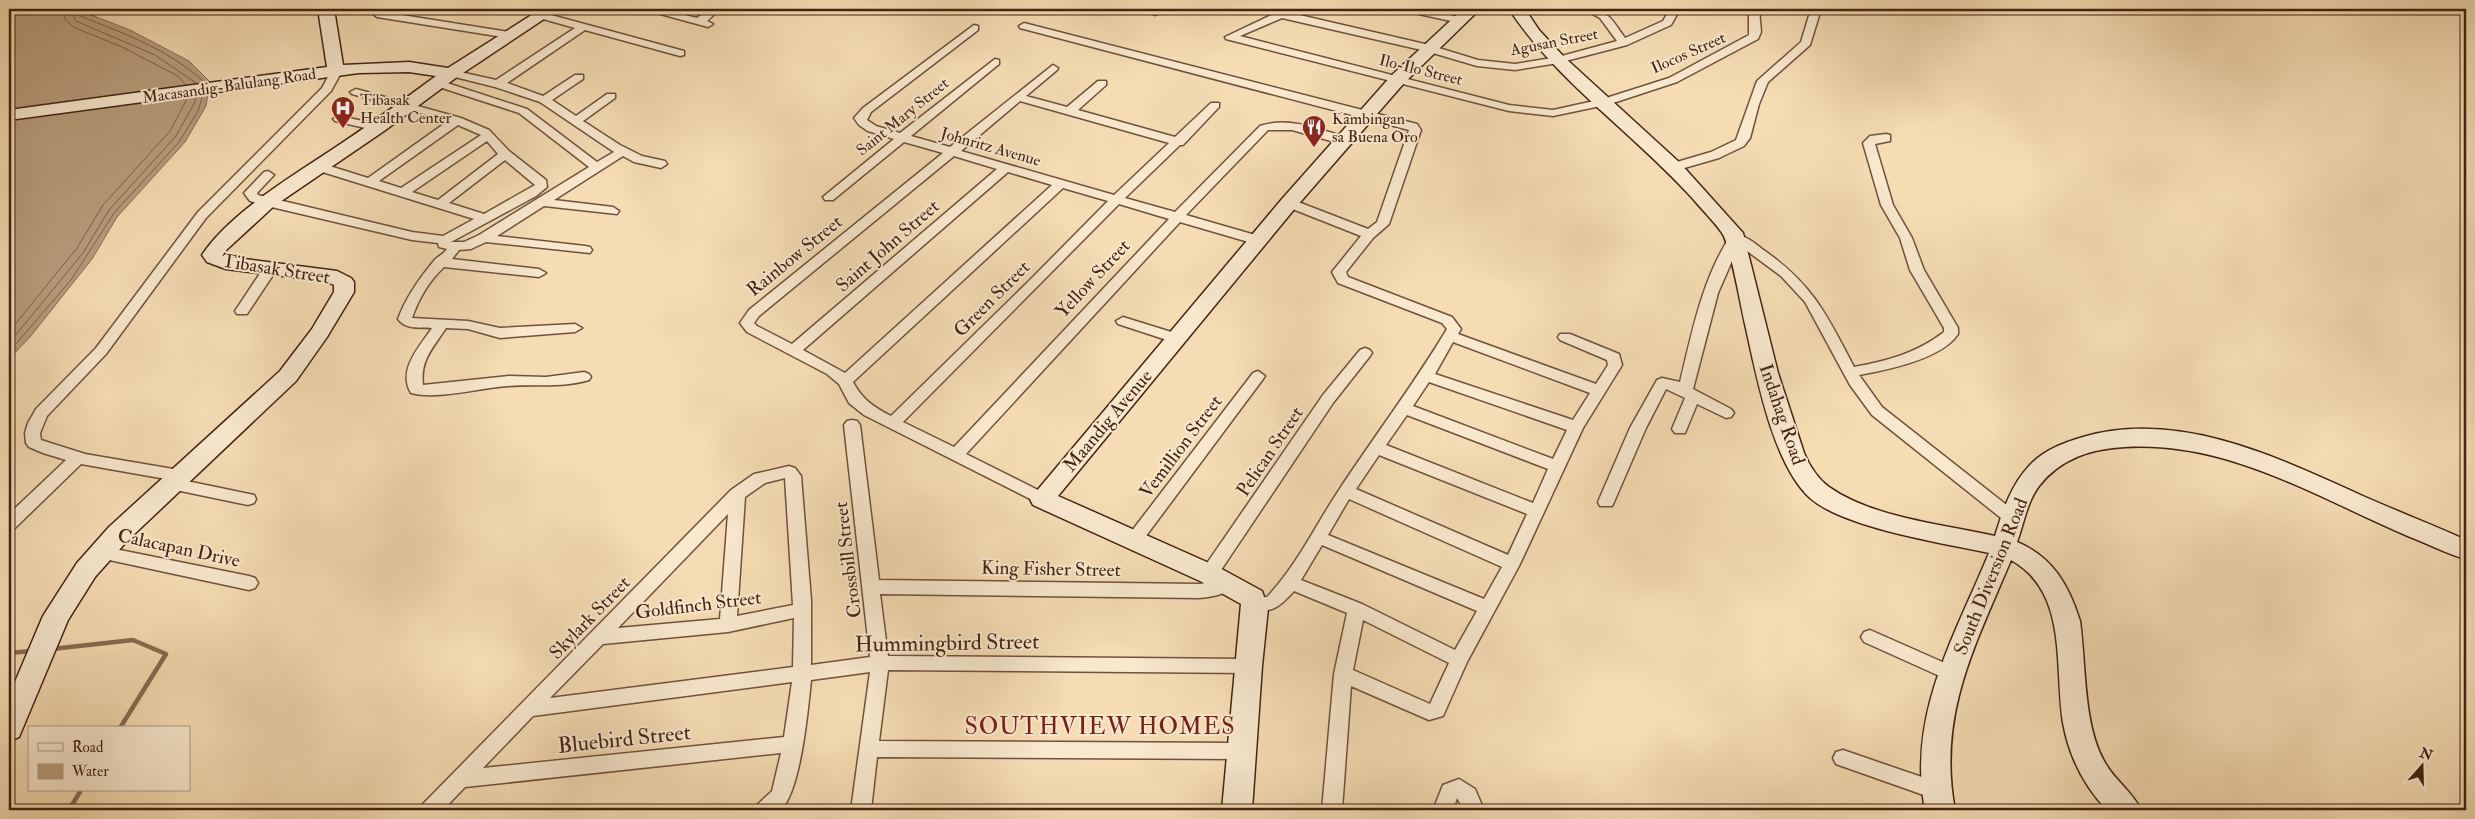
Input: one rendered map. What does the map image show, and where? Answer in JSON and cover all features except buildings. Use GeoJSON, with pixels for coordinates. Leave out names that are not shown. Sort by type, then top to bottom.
{"type":"FeatureCollection","features":[{"type":"Feature","properties":{"kind":"street"},"geometry":{"type":"LineString","coordinates":[[248,499],[175,479],[44,448],[34,443],[31,435],[33,425],[43,410],[103,349],[184,236],[202,215],[327,89],[336,71],[326,9]]}},
{"type":"Feature","properties":{"kind":"street"},"geometry":{"type":"LineString","coordinates":[[380,9],[376,12],[377,14],[510,35]]}},
{"type":"Feature","properties":{"kind":"street"},"geometry":{"type":"LineString","coordinates":[[648,9],[703,23],[716,9]]}},
{"type":"Feature","properties":{"kind":"street"},"geometry":{"type":"LineString","coordinates":[[1280,14],[1293,9]]}},
{"type":"Feature","properties":{"kind":"street"},"geometry":{"type":"LineString","coordinates":[[1409,9],[1466,15]]}},
{"type":"Feature","properties":{"kind":"street","name":"Indahag Road"},"geometry":{"type":"LineString","coordinates":[[1516,9],[1533,33],[1558,60],[1606,102],[1674,167],[1736,238],[1767,373],[1792,453],[1810,483],[1826,497],[1852,511],[1902,525],[2004,547],[2032,561],[2048,577],[2062,605],[2070,640],[2077,723],[2081,745],[2089,766],[2104,788],[2126,810]]}},
{"type":"Feature","properties":{"kind":"street"},"geometry":{"type":"LineString","coordinates":[[1588,9],[1604,16],[1623,42]]}},
{"type":"Feature","properties":{"kind":"street","name":"Agusan Street"},"geometry":{"type":"LineString","coordinates":[[1280,14],[1504,67],[1526,66],[1558,60],[1623,42],[1667,23],[1674,9]]}},
{"type":"Feature","properties":{"kind":"street","name":"Ilocos Street"},"geometry":{"type":"LineString","coordinates":[[1606,102],[1673,80],[1748,42],[1756,32],[1754,9]]}},
{"type":"Feature","properties":{"kind":"street"},"geometry":{"type":"LineString","coordinates":[[1674,167],[1714,155],[1740,143],[1744,138],[1758,90],[1763,81],[1806,43],[1812,30],[1816,9]]}},
{"type":"Feature","properties":{"kind":"street"},"geometry":{"type":"LineString","coordinates":[[546,12],[583,27],[680,53]]}},
{"type":"Feature","properties":{"kind":"street","name":"Tibasak Street"},"geometry":{"type":"LineString","coordinates":[[9,729],[56,616],[68,594],[100,552],[175,479],[249,414],[288,376],[320,332],[344,292],[344,282],[330,275],[226,263],[214,258],[212,255],[242,223],[267,202],[378,127],[444,78],[546,12]]}},
{"type":"Feature","properties":{"kind":"street","name":"Ilo-Ilo Street"},"geometry":{"type":"LineString","coordinates":[[1280,14],[1230,37],[1509,108],[1538,113],[1562,112],[1606,102]]}},
{"type":"Feature","properties":{"kind":"street","name":"Maandig Avenue"},"geometry":{"type":"LineString","coordinates":[[1042,498],[1289,203],[1368,113],[1429,48],[1466,15]]}},
{"type":"Feature","properties":{"kind":"street"},"geometry":{"type":"LineString","coordinates":[[1024,26],[1411,125],[1415,130],[1382,224],[1368,235],[1340,272],[1344,280],[1447,320],[1454,329],[1426,376],[1378,448],[1346,491],[1291,582],[1273,602],[1266,604],[1256,603],[1248,594],[1219,578],[1042,498]]}},
{"type":"Feature","properties":{"kind":"street"},"geometry":{"type":"LineString","coordinates":[[498,84],[583,27]]}},
{"type":"Feature","properties":{"kind":"street","name":"Johnritz Avenue"},"geometry":{"type":"LineString","coordinates":[[974,28],[873,105],[860,118],[866,126],[1258,240]]}},
{"type":"Feature","properties":{"kind":"street","name":"Saint Mary Street"},"geometry":{"type":"LineString","coordinates":[[829,196],[995,62]]}},
{"type":"Feature","properties":{"kind":"street","name":"Macasandig-Balulang Road"},"geometry":{"type":"LineString","coordinates":[[9,115],[336,71],[393,66],[444,78]]}},
{"type":"Feature","properties":{"kind":"street"},"geometry":{"type":"LineString","coordinates":[[952,152],[1053,68]]}},
{"type":"Feature","properties":{"kind":"street"},"geometry":{"type":"LineString","coordinates":[[544,100],[579,77]]}},
{"type":"Feature","properties":{"kind":"street"},"geometry":{"type":"LineString","coordinates":[[444,78],[498,84],[544,100],[623,151],[643,160],[661,164]]}},
{"type":"Feature","properties":{"kind":"street"},"geometry":{"type":"LineString","coordinates":[[444,78],[523,111],[598,168]]}},
{"type":"Feature","properties":{"kind":"street"},"geometry":{"type":"LineString","coordinates":[[1070,111],[1102,83]]}},
{"type":"Feature","properties":{"kind":"street"},"geometry":{"type":"LineString","coordinates":[[356,92],[457,120],[488,135],[505,154],[542,183],[541,187],[484,218],[450,244]]}},
{"type":"Feature","properties":{"kind":"street"},"geometry":{"type":"LineString","coordinates":[[576,122],[611,96]]}},
{"type":"Feature","properties":{"kind":"street"},"geometry":{"type":"LineString","coordinates":[[1018,97],[1179,142]]}},
{"type":"Feature","properties":{"kind":"street","name":"Green Street"},"geometry":{"type":"LineString","coordinates":[[892,423],[1118,199],[1215,106]]}},
{"type":"Feature","properties":{"kind":"street"},"geometry":{"type":"LineString","coordinates":[[338,119],[378,127]]}},
{"type":"Feature","properties":{"kind":"street"},"geometry":{"type":"LineString","coordinates":[[369,183],[457,120]]}},
{"type":"Feature","properties":{"kind":"street","name":"Yellow Street"},"geometry":{"type":"LineString","coordinates":[[955,456],[1177,218],[1268,126],[1280,125],[1345,141]]}},
{"type":"Feature","properties":{"kind":"street"},"geometry":{"type":"LineString","coordinates":[[402,193],[488,135]]}},
{"type":"Feature","properties":{"kind":"street"},"geometry":{"type":"LineString","coordinates":[[1851,372],[1898,363],[1934,346],[1951,334],[1951,328],[1917,270],[1906,238],[1886,205],[1869,143],[1874,139],[1886,138]]}},
{"type":"Feature","properties":{"kind":"street"},"geometry":{"type":"LineString","coordinates":[[268,175],[250,193],[254,198],[412,236],[466,246],[484,238],[623,151]]}},
{"type":"Feature","properties":{"kind":"street","name":"Rainbow Street"},"geometry":{"type":"LineString","coordinates":[[952,152],[750,316],[748,323],[752,329],[832,371],[845,381],[854,399],[868,411],[1042,498]]}},
{"type":"Feature","properties":{"kind":"street"},"geometry":{"type":"LineString","coordinates":[[439,204],[505,154]]}},
{"type":"Feature","properties":{"kind":"street"},"geometry":{"type":"LineString","coordinates":[[320,167],[484,218]]}},
{"type":"Feature","properties":{"kind":"street","name":"Saint John Street"},"geometry":{"type":"LineString","coordinates":[[793,352],[1006,167]]}},
{"type":"Feature","properties":{"kind":"street"},"geometry":{"type":"LineString","coordinates":[[845,381],[1061,183]]}},
{"type":"Feature","properties":{"kind":"street"},"geometry":{"type":"LineString","coordinates":[[543,202],[613,211]]}},
{"type":"Feature","properties":{"kind":"street"},"geometry":{"type":"LineString","coordinates":[[1289,203],[1368,235]]}},
{"type":"Feature","properties":{"kind":"street"},"geometry":{"type":"LineString","coordinates":[[484,238],[585,250]]}},
{"type":"Feature","properties":{"kind":"street"},"geometry":{"type":"LineString","coordinates":[[1680,429],[1703,319],[1722,261],[1736,238],[1754,248],[1806,293],[1864,396],[1877,411],[2012,518]]}},
{"type":"Feature","properties":{"kind":"street"},"geometry":{"type":"LineString","coordinates":[[450,244],[452,253],[440,262],[426,277],[409,306],[405,319],[408,322],[468,325],[500,333],[575,328]]}},
{"type":"Feature","properties":{"kind":"street"},"geometry":{"type":"LineString","coordinates":[[440,262],[539,273]]}},
{"type":"Feature","properties":{"kind":"street"},"geometry":{"type":"LineString","coordinates":[[242,311],[270,269]]}},
{"type":"Feature","properties":{"kind":"street"},"geometry":{"type":"LineString","coordinates":[[1122,321],[1176,338]]}},
{"type":"Feature","properties":{"kind":"street"},"geometry":{"type":"LineString","coordinates":[[442,323],[416,363],[414,370],[416,390],[521,380],[546,382],[584,377]]}},
{"type":"Feature","properties":{"kind":"street"},"geometry":{"type":"LineString","coordinates":[[1451,336],[1598,390]]}},
{"type":"Feature","properties":{"kind":"street"},"geometry":{"type":"LineString","coordinates":[[1343,674],[1429,712],[1436,710],[1459,660],[1512,564],[1576,427],[1615,365],[1616,360],[1606,353],[1565,337]]}},
{"type":"Feature","properties":{"kind":"street","name":"Pelican Street"},"geometry":{"type":"LineString","coordinates":[[1219,578],[1328,399],[1366,353]]}},
{"type":"Feature","properties":{"kind":"street","name":"Vemillion Street"},"geometry":{"type":"LineString","coordinates":[[1134,540],[1258,376]]}},
{"type":"Feature","properties":{"kind":"street"},"geometry":{"type":"LineString","coordinates":[[1426,376],[1576,427]]}},
{"type":"Feature","properties":{"kind":"street"},"geometry":{"type":"LineString","coordinates":[[1606,502],[1638,428],[1661,384],[1671,384],[1726,413]]}},
{"type":"Feature","properties":{"kind":"street"},"geometry":{"type":"LineString","coordinates":[[1404,408],[1558,467]]}},
{"type":"Feature","properties":{"kind":"street","name":"Crossbill Street"},"geometry":{"type":"LineString","coordinates":[[852,425],[880,663],[861,810]]}},
{"type":"Feature","properties":{"kind":"street","name":"South Diversion Road"},"geometry":{"type":"LineString","coordinates":[[1938,800],[1934,740],[1950,674],[2004,547],[2018,499],[2031,478],[2060,454],[2086,443],[2120,438],[2184,439],[2216,446],[2280,468],[2466,550]]}},
{"type":"Feature","properties":{"kind":"street"},"geometry":{"type":"LineString","coordinates":[[1378,448],[1537,511]]}},
{"type":"Feature","properties":{"kind":"street"},"geometry":{"type":"LineString","coordinates":[[9,524],[79,457]]}},
{"type":"Feature","properties":{"kind":"street","name":"Skylark Street"},"geometry":{"type":"LineString","coordinates":[[430,810],[737,494],[760,478],[789,472],[794,476],[801,610]]}},
{"type":"Feature","properties":{"kind":"street"},"geometry":{"type":"LineString","coordinates":[[1346,491],[1512,564]]}},
{"type":"Feature","properties":{"kind":"street"},"geometry":{"type":"LineString","coordinates":[[728,625],[737,494]]}},
{"type":"Feature","properties":{"kind":"street"},"geometry":{"type":"LineString","coordinates":[[1318,537],[1489,608]]}},
{"type":"Feature","properties":{"kind":"street","name":"Calacapan Drive"},"geometry":{"type":"LineString","coordinates":[[100,552],[249,583]]}},
{"type":"Feature","properties":{"kind":"street","name":"King Fisher Street"},"geometry":{"type":"LineString","coordinates":[[872,587],[1199,591],[1211,590],[1219,578]]}},
{"type":"Feature","properties":{"kind":"street"},"geometry":{"type":"LineString","coordinates":[[1291,582],[1356,609],[1459,660]]}},
{"type":"Feature","properties":{"kind":"street"},"geometry":{"type":"LineString","coordinates":[[1237,810],[1248,666],[1256,603]]}},
{"type":"Feature","properties":{"kind":"street"},"geometry":{"type":"LineString","coordinates":[[1332,810],[1343,674],[1356,609]]}},
{"type":"Feature","properties":{"kind":"street"},"geometry":{"type":"LineString","coordinates":[[765,810],[772,808],[782,794],[792,744],[802,673],[801,610]]}},
{"type":"Feature","properties":{"kind":"street","name":"Goldfinch Street"},"geometry":{"type":"LineString","coordinates":[[599,637],[728,625],[801,610]]}},
{"type":"Feature","properties":{"kind":"street"},"geometry":{"type":"LineString","coordinates":[[1870,637],[1950,674]]}},
{"type":"Feature","properties":{"kind":"street","name":"Hummingbird Street"},"geometry":{"type":"LineString","coordinates":[[529,709],[880,663],[1248,666]]}},
{"type":"Feature","properties":{"kind":"street","name":"Bluebird Street"},"geometry":{"type":"LineString","coordinates":[[460,779],[792,744]]}},
{"type":"Feature","properties":{"kind":"street"},"geometry":{"type":"LineString","coordinates":[[870,749],[1241,751]]}},
{"type":"Feature","properties":{"kind":"street"},"geometry":{"type":"LineString","coordinates":[[1843,758],[1938,800]]}},
{"type":"Feature","properties":{"kind":"street"},"geometry":{"type":"LineString","coordinates":[[1443,810],[1450,791],[1459,788],[1468,794],[1474,810]]}},
{"type":"Feature","properties":{"kind":"water"},"geometry":{"type":"Polygon","coordinates":[[[9,9],[76,9],[130,30],[189,61],[210,82],[206,106],[185,142],[117,217],[92,259],[30,337],[9,359],[9,9]]]}},
{"type":"Feature","properties":{"kind":"waterway"},"geometry":{"type":"LineString","coordinates":[[52,649],[133,640],[166,654],[121,726]]}},
{"type":"Feature","properties":{"kind":"waterway"},"geometry":{"type":"LineString","coordinates":[[9,653],[32,651]]}},
{"type":"Feature","properties":{"kind":"waterway"},"geometry":{"type":"LineString","coordinates":[[69,810],[80,792]]}},
{"type":"Feature","properties":{"kind":"place","name":"Tibasak Health Center"},"geometry":{"type":"Point","coordinates":[343,129]}},
{"type":"Feature","properties":{"kind":"place","name":"Kambingan sa Buena Oro"},"geometry":{"type":"Point","coordinates":[1314,148]}},
{"type":"Feature","properties":{"kind":"district","name":"SOUTHVIEW HOMES"},"geometry":{"type":"Point","coordinates":[1100,726]}}]}
